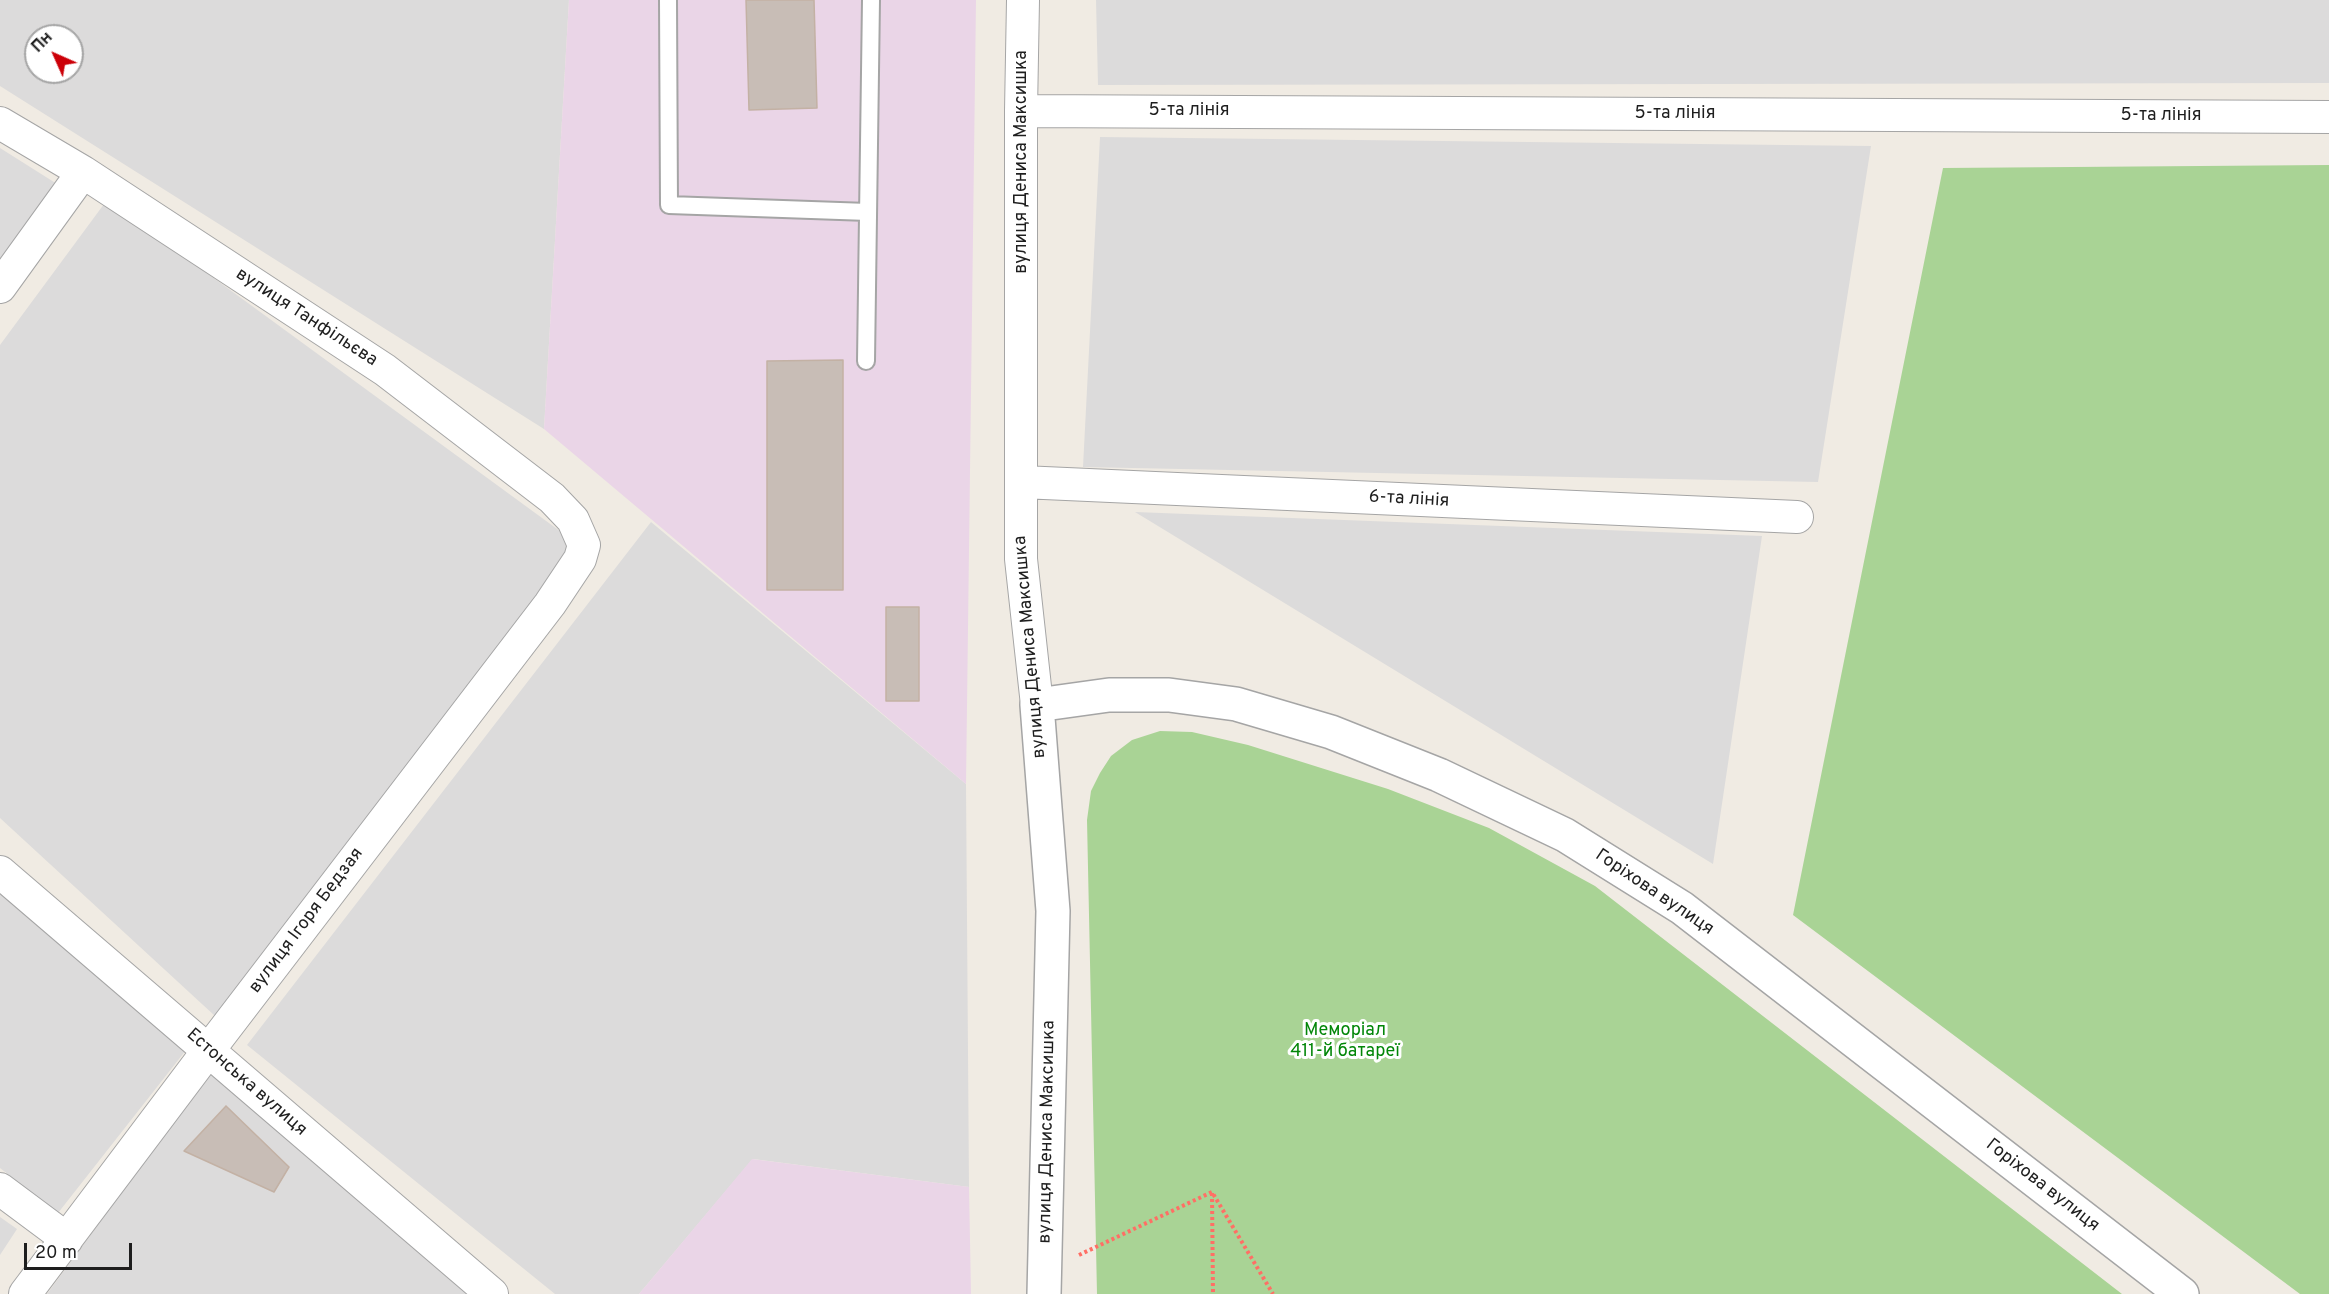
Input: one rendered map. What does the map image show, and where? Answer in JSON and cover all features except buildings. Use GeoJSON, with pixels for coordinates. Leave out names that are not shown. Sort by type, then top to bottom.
{"type":"FeatureCollection","features":[{"type":"Feature","properties":{"kind":"street","name":"вулиця Дениса Максишка"},"geometry":{"type":"LineString","coordinates":[[1023,0],[1021,559],[1053,911],[1044,1283]]}},
{"type":"Feature","properties":{"kind":"street","name":"5-та лінія"},"geometry":{"type":"LineString","coordinates":[[1021,111],[2329,117]]}},
{"type":"Feature","properties":{"kind":"street","name":"вулиця Танфільєва"},"geometry":{"type":"LineString","coordinates":[[0,123],[83,172],[385,370],[552,498],[573,520],[584,545]]}},
{"type":"Feature","properties":{"kind":"street"},"geometry":{"type":"LineString","coordinates":[[0,287],[83,172]]}},
{"type":"Feature","properties":{"kind":"street","name":"6-та лінія"},"geometry":{"type":"LineString","coordinates":[[1022,482],[1797,518]]}},
{"type":"Feature","properties":{"kind":"street","name":"вулиця Ігоря Бедзая"},"geometry":{"type":"LineString","coordinates":[[25,1294],[550,604],[580,559],[584,545]]}},
{"type":"Feature","properties":{"kind":"street","name":"Горіхова вулиця"},"geometry":{"type":"LineString","coordinates":[[1036,705],[1109,695],[1169,695],[1236,704],[1331,732],[1364,745],[1439,775],[1565,835],[1682,908],[2182,1294]]}},
{"type":"Feature","properties":{"kind":"street","name":"Естонська вулиця"},"geometry":{"type":"LineString","coordinates":[[0,872],[492,1294]]}},
{"type":"Feature","properties":{"kind":"street"},"geometry":{"type":"LineString","coordinates":[[0,1190],[67,1239]]}},
{"type":"Feature","properties":{"kind":"lane"},"geometry":{"type":"LineString","coordinates":[[668,0],[669,205],[868,212]]}},
{"type":"Feature","properties":{"kind":"lane"},"geometry":{"type":"LineString","coordinates":[[866,361],[871,0]]}},
{"type":"Feature","properties":{"kind":"path"},"geometry":{"type":"LineString","coordinates":[[1044,1283],[1212,1192]]}},
{"type":"Feature","properties":{"kind":"path"},"geometry":{"type":"LineString","coordinates":[[1212,1192],[1213,1294]]}},
{"type":"Feature","properties":{"kind":"path"},"geometry":{"type":"LineString","coordinates":[[1212,1192],[1273,1294]]}},
{"type":"Feature","properties":{"kind":"shaded area"},"geometry":{"type":"Polygon","coordinates":[[[0,0],[569,0],[544,429],[0,86],[0,0]]]}},
{"type":"Feature","properties":{"kind":"shaded area"},"geometry":{"type":"Polygon","coordinates":[[[569,0],[976,0],[966,784],[544,429],[569,0]]]}},
{"type":"Feature","properties":{"kind":"shaded area"},"geometry":{"type":"Polygon","coordinates":[[[1096,0],[2329,0],[2329,83],[1098,85],[1096,0]]]}},
{"type":"Feature","properties":{"kind":"shaded area"},"geometry":{"type":"Polygon","coordinates":[[[1100,137],[1871,146],[1818,482],[1083,467],[1100,137]]]}},
{"type":"Feature","properties":{"kind":"shaded area"},"geometry":{"type":"Polygon","coordinates":[[[0,148],[65,189],[0,273],[0,148]]]}},
{"type":"Feature","properties":{"kind":"shaded area"},"geometry":{"type":"Polygon","coordinates":[[[107,200],[579,545],[215,1016],[0,818],[0,345],[107,200]]]}},
{"type":"Feature","properties":{"kind":"shaded area"},"geometry":{"type":"Polygon","coordinates":[[[1135,512],[1762,536],[1713,864],[1135,512]]]}},
{"type":"Feature","properties":{"kind":"shaded area"},"geometry":{"type":"Polygon","coordinates":[[[651,522],[966,784],[969,1187],[753,1159],[639,1294],[555,1294],[247,1045],[651,522]]]}},
{"type":"Feature","properties":{"kind":"shaded area"},"geometry":{"type":"Polygon","coordinates":[[[0,881],[190,1045],[58,1213],[0,1168],[0,881]]]}},
{"type":"Feature","properties":{"kind":"shaded area"},"geometry":{"type":"Polygon","coordinates":[[[211,1071],[471,1294],[47,1294],[211,1071]]]}},
{"type":"Feature","properties":{"kind":"shaded area"},"geometry":{"type":"Polygon","coordinates":[[[752,1159],[969,1187],[971,1294],[639,1294],[752,1159]]]}},
{"type":"Feature","properties":{"kind":"shaded area"},"geometry":{"type":"Polygon","coordinates":[[[0,1217],[17,1229],[0,1255],[0,1217]]]}},
{"type":"Feature","properties":{"kind":"green space"},"geometry":{"type":"Polygon","coordinates":[[[2329,165],[2329,1294],[2300,1294],[1793,915],[1943,168],[2329,165]]]}},
{"type":"Feature","properties":{"kind":"green space","name":"Меморіал 411-й батареї"},"geometry":{"type":"Polygon","coordinates":[[[1160,731],[1192,732],[1248,745],[1388,789],[1489,828],[1595,886],[2122,1294],[1097,1294],[1087,820],[1091,791],[1111,756],[1132,740],[1160,731]]]}}]}
